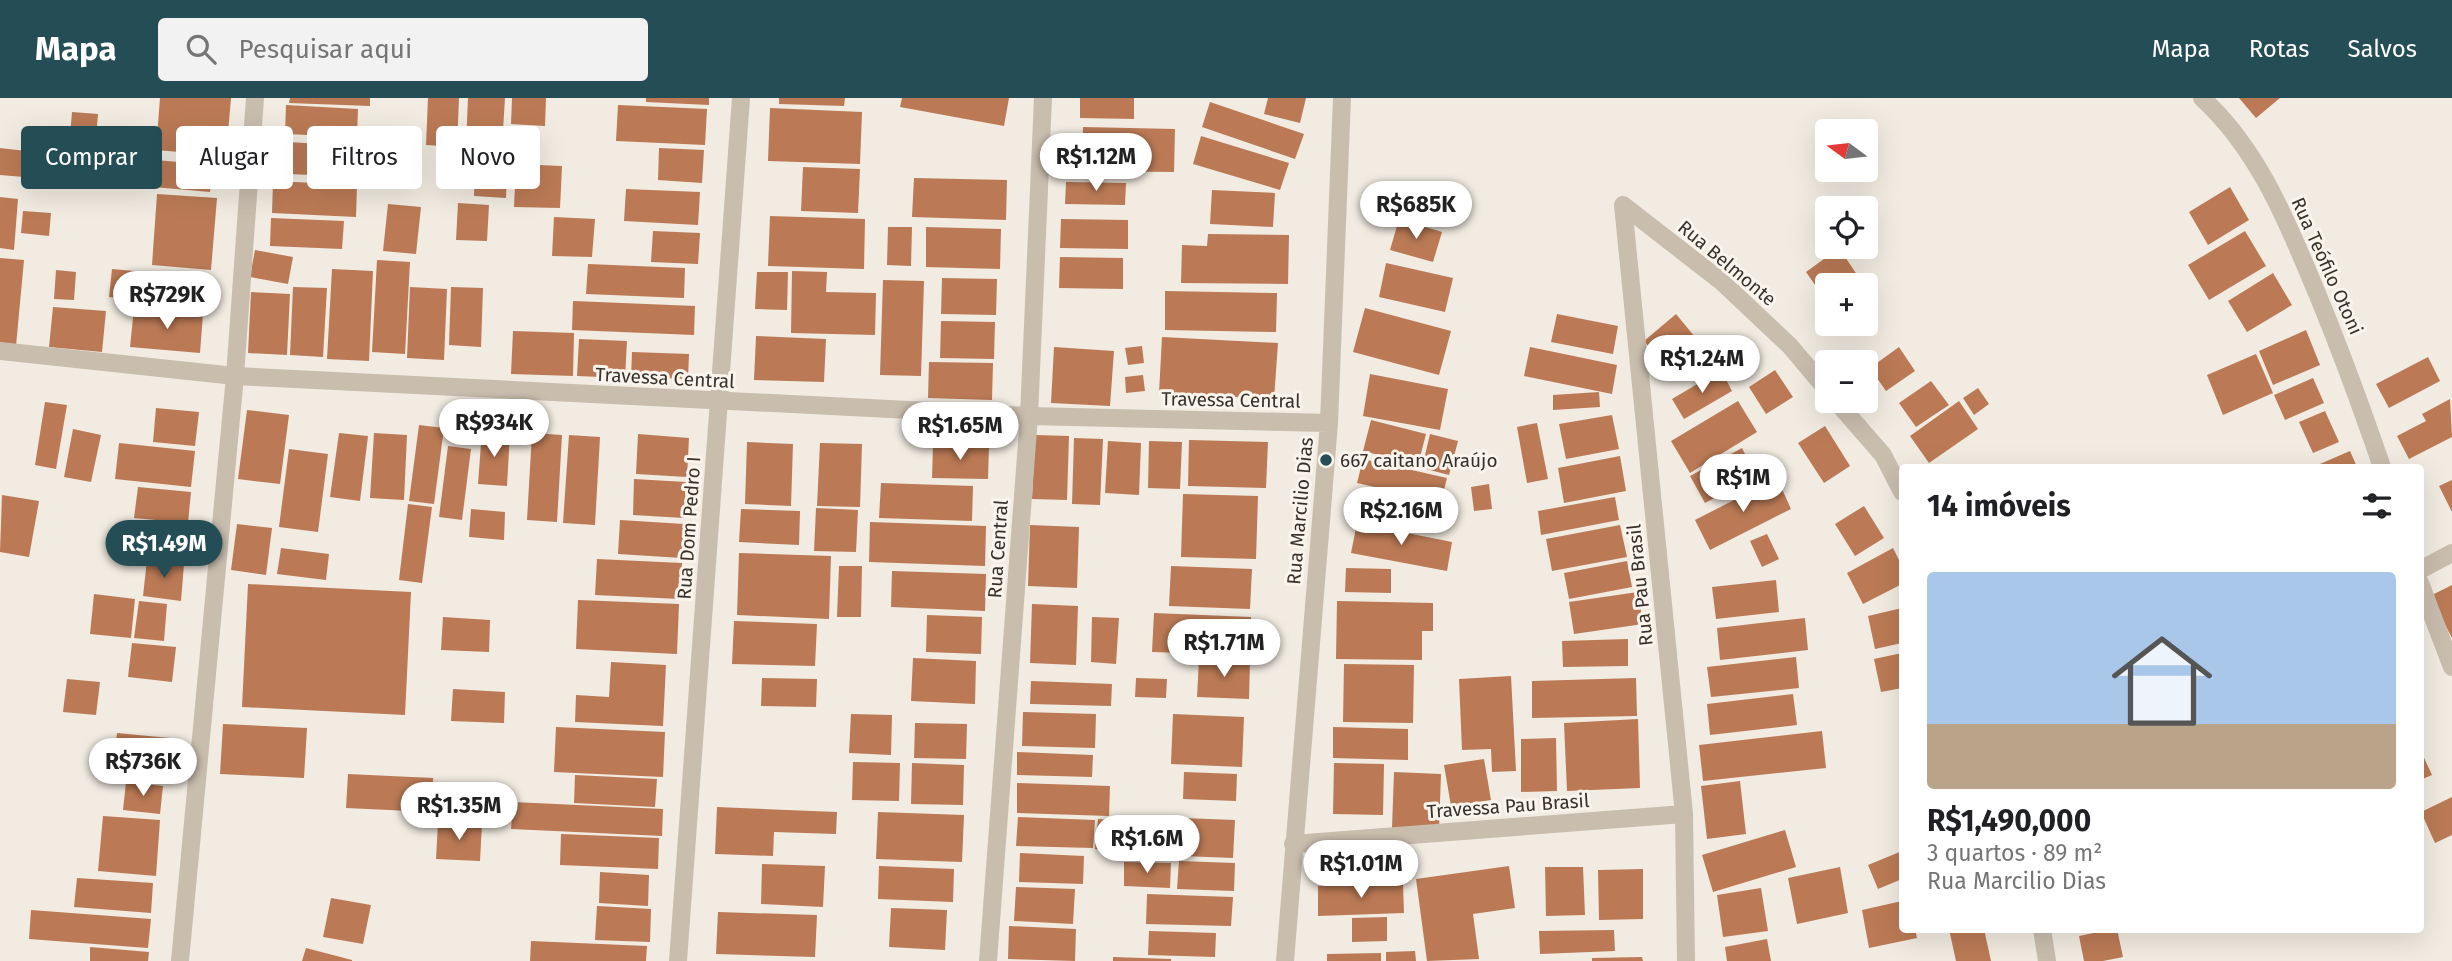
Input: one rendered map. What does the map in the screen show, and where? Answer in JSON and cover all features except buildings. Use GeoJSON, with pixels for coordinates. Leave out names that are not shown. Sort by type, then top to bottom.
{"type":"FeatureCollection","features":[{"type":"Feature","properties":{"kind":"street"},"geometry":{"type":"LineString","coordinates":[[180,961],[235,376],[255,98]]}},
{"type":"Feature","properties":{"kind":"street","name":"Rua Dom Pedro I"},"geometry":{"type":"LineString","coordinates":[[678,961],[741,98]]}},
{"type":"Feature","properties":{"kind":"street","name":"Rua Central"},"geometry":{"type":"LineString","coordinates":[[988,961],[1029,416],[1044,98]]}},
{"type":"Feature","properties":{"kind":"street","name":"Rua Marcilio Dias"},"geometry":{"type":"LineString","coordinates":[[1284,961],[1329,424],[1342,98]]}},
{"type":"Feature","properties":{"kind":"street","name":"Rua Teófilo Otoni"},"geometry":{"type":"LineString","coordinates":[[2202,98],[2250,154],[2287,221],[2350,372],[2381,464]]}},
{"type":"Feature","properties":{"kind":"street","name":"Rua Belmonte"},"geometry":{"type":"LineString","coordinates":[[1623,205],[1722,282],[1790,346],[1815,376]]}},
{"type":"Feature","properties":{"kind":"street","name":"Rua Pau Brasil"},"geometry":{"type":"LineString","coordinates":[[1623,205],[1684,814],[1686,961]]}},
{"type":"Feature","properties":{"kind":"street","name":"Travessa Central"},"geometry":{"type":"LineString","coordinates":[[0,351],[235,376],[1029,416],[1329,424]]}},
{"type":"Feature","properties":{"kind":"street"},"geometry":{"type":"LineString","coordinates":[[1846,413],[1883,455],[1899,486]]}},
{"type":"Feature","properties":{"kind":"street"},"geometry":{"type":"LineString","coordinates":[[2424,568],[2452,553]]}},
{"type":"Feature","properties":{"kind":"street"},"geometry":{"type":"LineString","coordinates":[[2424,594],[2452,667]]}},
{"type":"Feature","properties":{"kind":"street","name":"Travessa Pau Brasil"},"geometry":{"type":"LineString","coordinates":[[1293,844],[1684,814]]}},
{"type":"Feature","properties":{"kind":"street"},"geometry":{"type":"LineString","coordinates":[[2043,933],[2047,961]]}},
{"type":"Feature","properties":{"kind":"place","name":"667 caitano Araújo"},"geometry":{"type":"Point","coordinates":[1326,460]}}]}
